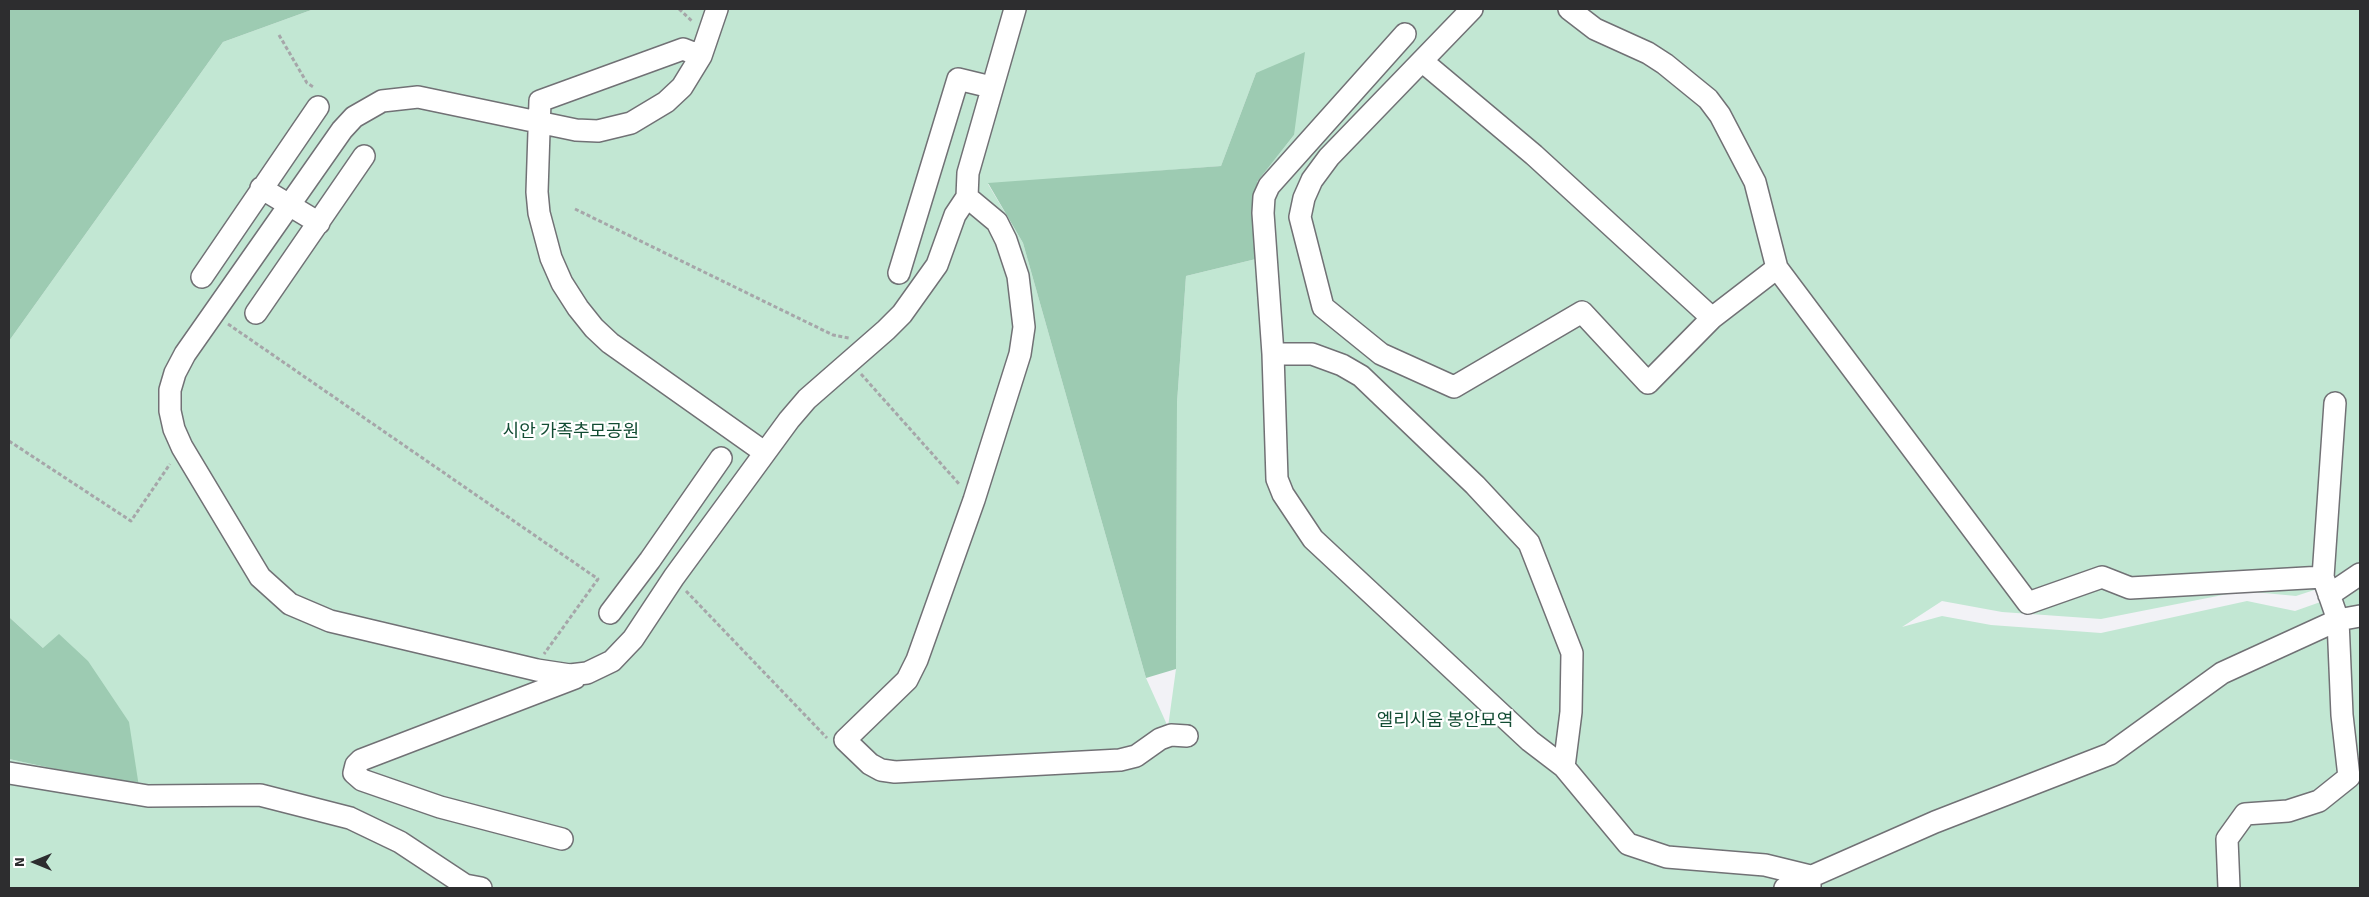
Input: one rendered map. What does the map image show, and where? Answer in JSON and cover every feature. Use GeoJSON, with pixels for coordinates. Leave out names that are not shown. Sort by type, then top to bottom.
{"type":"FeatureCollection","features":[{"type":"Feature","properties":{"kind":"lane"},"geometry":{"type":"LineString","coordinates":[[587,673],[570,675],[537,670],[330,620],[290,604],[260,577],[182,447],[174,429],[170,410],[170,390],[185,354],[342,130],[354,116],[382,101],[418,97],[576,130],[598,131],[632,123],[666,102],[682,87],[701,56],[717,9]]}},
{"type":"Feature","properties":{"kind":"lane"},"geometry":{"type":"LineString","coordinates":[[562,840],[440,807],[362,780],[354,773],[356,765],[361,760],[600,668],[622,652],[764,452],[807,399],[902,314],[937,265],[955,215],[967,197],[968,173],[991,87],[1015,9]]}},
{"type":"Feature","properties":{"kind":"lane"},"geometry":{"type":"LineString","coordinates":[[1472,9],[1329,158],[1312,180],[1304,198],[1300,217],[1322,308],[1381,354],[1454,387],[1582,312],[1648,383],[1712,318],[1777,268]]}},
{"type":"Feature","properties":{"kind":"lane"},"geometry":{"type":"LineString","coordinates":[[1568,9],[1595,29],[1648,53],[1665,64],[1708,99],[1720,115],[1755,182],[1777,268],[2028,603],[2102,577],[2130,588],[2326,586],[2360,574]]}},
{"type":"Feature","properties":{"kind":"lane"},"geometry":{"type":"LineString","coordinates":[[1406,34],[1269,186],[1264,197],[1263,213],[1273,354],[1277,479],[1283,494],[1313,539],[1530,742],[1564,767],[1628,844],[1667,857],[1765,865],[1810,882]]}},
{"type":"Feature","properties":{"kind":"lane"},"geometry":{"type":"LineString","coordinates":[[701,56],[683,49],[540,101],[537,192],[542,228],[551,258],[562,283],[578,308],[610,343],[764,452]]}},
{"type":"Feature","properties":{"kind":"lane"},"geometry":{"type":"LineString","coordinates":[[1422,61],[1534,155],[1712,318]]}},
{"type":"Feature","properties":{"kind":"lane"},"geometry":{"type":"LineString","coordinates":[[899,273],[958,79],[991,87]]}},
{"type":"Feature","properties":{"kind":"lane"},"geometry":{"type":"LineString","coordinates":[[202,277],[321,101]]}},
{"type":"Feature","properties":{"kind":"lane"},"geometry":{"type":"LineString","coordinates":[[256,313],[364,156]]}},
{"type":"Feature","properties":{"kind":"lane"},"geometry":{"type":"LineString","coordinates":[[261,188],[319,224]]}},
{"type":"Feature","properties":{"kind":"lane"},"geometry":{"type":"LineString","coordinates":[[967,197],[997,222],[1006,240],[1018,276],[1024,327],[1015,376],[974,500],[917,660],[907,680],[845,740],[870,764],[881,770],[895,772],[1120,760],[1136,756],[1160,739],[1170,736],[1187,736]]}},
{"type":"Feature","properties":{"kind":"lane"},"geometry":{"type":"LineString","coordinates":[[1273,354],[1312,354],[1334,361],[1361,376],[1476,485],[1529,543],[1572,653],[1571,712],[1564,767]]}},
{"type":"Feature","properties":{"kind":"lane"},"geometry":{"type":"LineString","coordinates":[[2230,888],[2227,839],[2245,814],[2288,811],[2320,801],[2349,777],[2342,715],[2338,620],[2326,586],[2335,403]]}},
{"type":"Feature","properties":{"kind":"lane"},"geometry":{"type":"LineString","coordinates":[[610,613],[650,560],[721,458]]}},
{"type":"Feature","properties":{"kind":"lane"},"geometry":{"type":"LineString","coordinates":[[650,560],[674,578]]}},
{"type":"Feature","properties":{"kind":"lane"},"geometry":{"type":"LineString","coordinates":[[1785,888],[1810,882],[1935,822],[2110,754],[2222,673],[2338,620],[2360,616]]}},
{"type":"Feature","properties":{"kind":"lane"},"geometry":{"type":"LineString","coordinates":[[9,773],[148,796],[260,795],[350,818],[400,842],[465,885],[481,888]]}},
{"type":"Feature","properties":{"kind":"path"},"geometry":{"type":"LineString","coordinates":[[279,34],[307,83],[321,101]]}},
{"type":"Feature","properties":{"kind":"path"},"geometry":{"type":"LineString","coordinates":[[575,208],[833,334],[871,343]]}},
{"type":"Feature","properties":{"kind":"path"},"geometry":{"type":"LineString","coordinates":[[213,314],[598,579],[546,647],[537,670]]}},
{"type":"Feature","properties":{"kind":"path"},"geometry":{"type":"LineString","coordinates":[[850,362],[974,500]]}},
{"type":"Feature","properties":{"kind":"path"},"geometry":{"type":"LineString","coordinates":[[9,441],[131,521],[182,447]]}},
{"type":"Feature","properties":{"kind":"path"},"geometry":{"type":"LineString","coordinates":[[674,578],[836,748],[845,740]]}},
{"type":"Feature","properties":{"kind":"green space"},"geometry":{"type":"Polygon","coordinates":[[[9,9],[314,9],[223,42],[9,341],[9,9]]]}},
{"type":"Feature","properties":{"kind":"green space"},"geometry":{"type":"Polygon","coordinates":[[[314,9],[2360,9],[2360,575],[2296,596],[2243,591],[2101,619],[2002,612],[1942,601],[1902,627],[1942,616],[1991,625],[2101,633],[2247,601],[2295,611],[2360,588],[2360,888],[9,888],[9,759],[138,786],[43,648],[9,617],[9,341],[223,42],[314,9]],[[1256,73],[1221,166],[988,184],[1023,243],[1146,678],[1168,727],[1176,669],[1177,403],[1186,276],[1260,258],[1257,182],[1294,135],[1256,73]]]}},
{"type":"Feature","properties":{"kind":"green space"},"geometry":{"type":"Polygon","coordinates":[[[1305,52],[1294,135],[1257,182],[1260,258],[1186,276],[1177,403],[1176,669],[1146,678],[1023,243],[988,183],[1221,166],[1256,73],[1305,52]]]}},
{"type":"Feature","properties":{"kind":"green space"},"geometry":{"type":"Polygon","coordinates":[[[9,617],[43,648],[59,634],[88,661],[129,722],[139,787],[9,759],[9,617]]]}},
{"type":"Feature","properties":{"kind":"park label","name":"시안 가족추모공원"},"geometry":{"type":"Point","coordinates":[571,432]}},
{"type":"Feature","properties":{"kind":"park label","name":"엘리시움 봉안묘역"},"geometry":{"type":"Point","coordinates":[1445,721]}}]}
